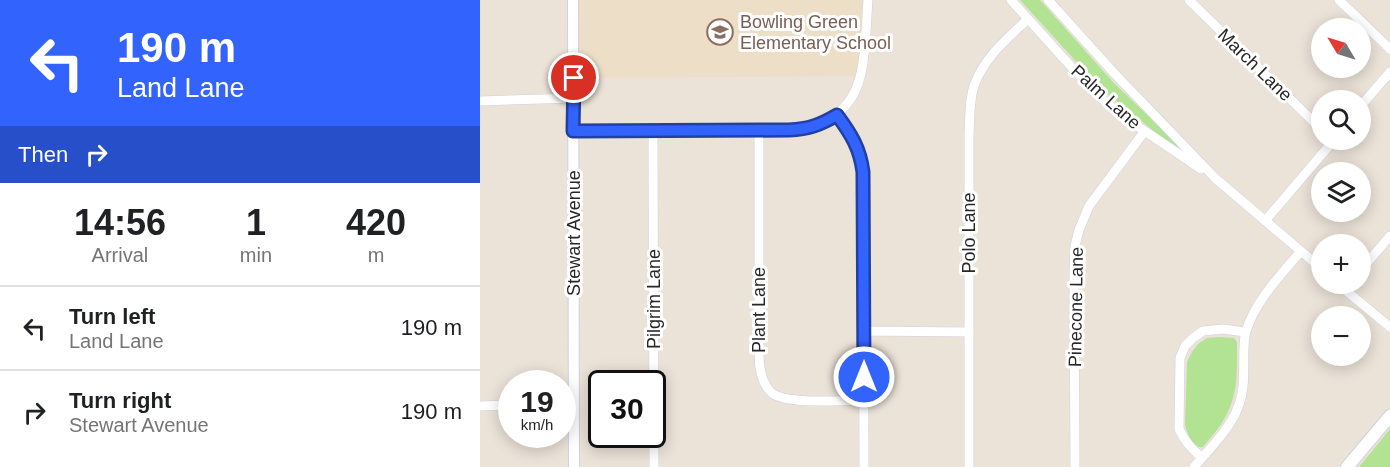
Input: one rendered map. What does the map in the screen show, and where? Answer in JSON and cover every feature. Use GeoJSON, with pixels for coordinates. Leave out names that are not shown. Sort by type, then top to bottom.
{"type":"FeatureCollection","features":[{"type":"Feature","properties":{"kind":"main road"},"geometry":{"type":"LineString","coordinates":[[1347,467],[1390,416]]}},
{"type":"Feature","properties":{"kind":"street","name":"Stewart Avenue"},"geometry":{"type":"LineString","coordinates":[[569,370],[574,98],[573,0]]}},
{"type":"Feature","properties":{"kind":"street"},"geometry":{"type":"LineString","coordinates":[[573,131],[789,130],[809,129],[825,122],[837,115],[858,85],[868,0]]}},
{"type":"Feature","properties":{"kind":"street","name":"Palm Lane"},"geometry":{"type":"LineString","coordinates":[[1011,0],[1094,92],[1118,113],[1215,178]]}},
{"type":"Feature","properties":{"kind":"street","name":"Palm Lane"},"geometry":{"type":"LineString","coordinates":[[1048,0],[1114,73],[1215,178],[1311,260]]}},
{"type":"Feature","properties":{"kind":"street","name":"March Lane"},"geometry":{"type":"LineString","coordinates":[[1189,0],[1311,119]]}},
{"type":"Feature","properties":{"kind":"street"},"geometry":{"type":"LineString","coordinates":[[1339,0],[1390,50]]}},
{"type":"Feature","properties":{"kind":"street","name":"Polo Lane"},"geometry":{"type":"LineString","coordinates":[[969,467],[970,102],[974,85],[984,65],[1028,19]]}},
{"type":"Feature","properties":{"kind":"street"},"geometry":{"type":"LineString","coordinates":[[1371,94],[1390,72]]}},
{"type":"Feature","properties":{"kind":"street"},"geometry":{"type":"LineString","coordinates":[[480,100],[574,98]]}},
{"type":"Feature","properties":{"kind":"street"},"geometry":{"type":"LineString","coordinates":[[837,115],[848,130],[861,157],[863,172],[864,467]]}},
{"type":"Feature","properties":{"kind":"street","name":"Pilgrim Lane"},"geometry":{"type":"LineString","coordinates":[[653,131],[654,467]]}},
{"type":"Feature","properties":{"kind":"street","name":"Plant Lane"},"geometry":{"type":"LineString","coordinates":[[759,131],[759,370],[762,378],[771,392],[782,398],[864,400]]}},
{"type":"Feature","properties":{"kind":"street","name":"Pinecone Lane"},"geometry":{"type":"LineString","coordinates":[[1075,467],[1075,246],[1089,206],[1144,132]]}},
{"type":"Feature","properties":{"kind":"street"},"geometry":{"type":"LineString","coordinates":[[1265,221],[1324,150]]}},
{"type":"Feature","properties":{"kind":"street"},"geometry":{"type":"LineString","coordinates":[[1371,258],[1390,236]]}},
{"type":"Feature","properties":{"kind":"street"},"geometry":{"type":"LineString","coordinates":[[1194,467],[1225,432],[1237,411],[1243,388],[1245,332],[1259,302],[1300,252]]}},
{"type":"Feature","properties":{"kind":"street"},"geometry":{"type":"LineString","coordinates":[[1354,294],[1390,327]]}},
{"type":"Feature","properties":{"kind":"street"},"geometry":{"type":"LineString","coordinates":[[1202,458],[1190,447],[1179,429],[1180,358],[1185,346],[1203,331],[1223,328],[1245,332]]}},
{"type":"Feature","properties":{"kind":"street"},"geometry":{"type":"LineString","coordinates":[[864,331],[969,332]]}},
{"type":"Feature","properties":{"kind":"street"},"geometry":{"type":"LineString","coordinates":[[480,405],[498,405]]}},
{"type":"Feature","properties":{"kind":"street","name":"Stewart Avenue"},"geometry":{"type":"LineString","coordinates":[[572,448],[574,467]]}},
{"type":"Feature","properties":{"kind":"shaded area","name":"Bowling Green Elementary School"},"geometry":{"type":"Polygon","coordinates":[[[576,0],[867,0],[858,76],[576,78],[576,0]]]}},
{"type":"Feature","properties":{"kind":"green space"},"geometry":{"type":"Polygon","coordinates":[[[1020,0],[1040,0],[1113,82],[1177,144],[1177,147],[1174,147],[1101,89],[1020,0]]]}},
{"type":"Feature","properties":{"kind":"green space"},"geometry":{"type":"Polygon","coordinates":[[[1207,338],[1234,338],[1237,342],[1234,392],[1228,412],[1221,424],[1203,447],[1199,447],[1191,440],[1185,425],[1187,362],[1198,344],[1207,338]]]}},
{"type":"Feature","properties":{"kind":"green space"},"geometry":{"type":"Polygon","coordinates":[[[1390,429],[1390,467],[1359,467],[1390,429]]]}},
{"type":"Feature","properties":{"kind":"place","name":"Bowling Green Elementary School"},"geometry":{"type":"Point","coordinates":[720,32]}},
{"type":"Feature","properties":{"kind":"route"},"geometry":{"type":"LineString","coordinates":[[574,78],[573,131],[809,129],[837,115],[856,145],[861,157],[863,172],[864,377]]}}]}
